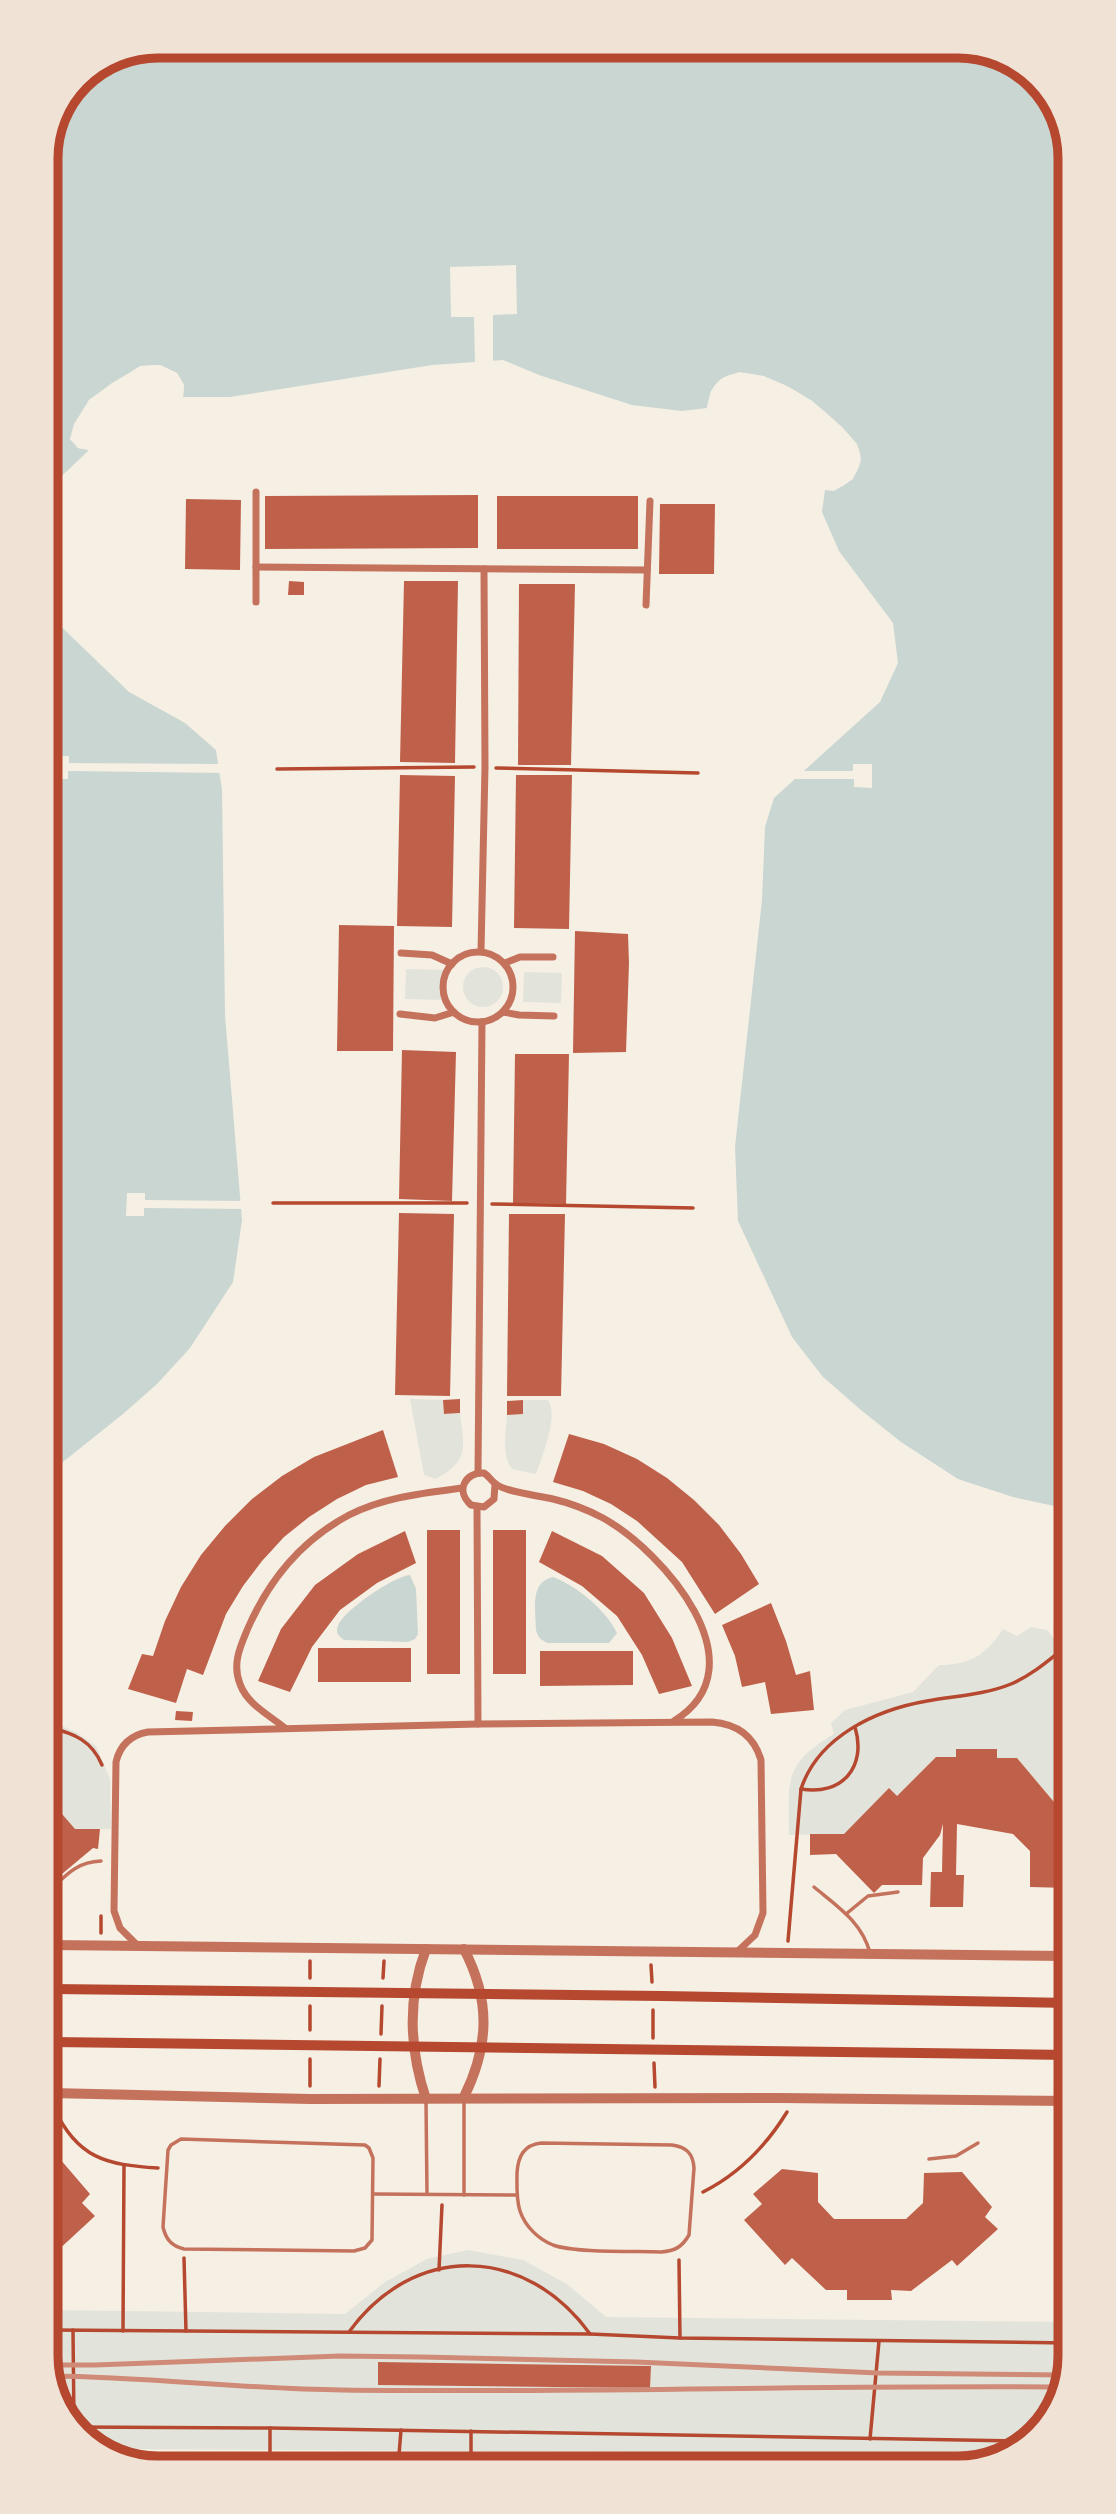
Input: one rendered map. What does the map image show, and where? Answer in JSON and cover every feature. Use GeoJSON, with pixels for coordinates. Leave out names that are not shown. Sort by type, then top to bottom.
{"type":"FeatureCollection","features":[{"type":"Feature","properties":{"kind":"main road"},"geometry":{"type":"LineString","coordinates":[[58,1989],[657,1994],[1058,2003]]}},
{"type":"Feature","properties":{"kind":"main road"},"geometry":{"type":"LineString","coordinates":[[58,2042],[657,2052],[1058,2055]]}},
{"type":"Feature","properties":{"kind":"street"},"geometry":{"type":"LineString","coordinates":[[256,492],[256,602]]}},
{"type":"Feature","properties":{"kind":"street"},"geometry":{"type":"LineString","coordinates":[[646,605],[650,501]]}},
{"type":"Feature","properties":{"kind":"street"},"geometry":{"type":"LineString","coordinates":[[256,567],[647,570]]}},
{"type":"Feature","properties":{"kind":"street"},"geometry":{"type":"LineString","coordinates":[[481,951],[485,767],[484,569]]}},
{"type":"Feature","properties":{"kind":"street"},"geometry":{"type":"LineString","coordinates":[[481,951],[494,955],[505,963],[512,974],[514,986],[512,999],[503,1012],[495,1019],[470,1022],[454,1012],[445,999],[443,987],[445,976],[452,964],[470,952],[481,951]]}},
{"type":"Feature","properties":{"kind":"street"},"geometry":{"type":"LineString","coordinates":[[401,953],[432,955],[452,964]]}},
{"type":"Feature","properties":{"kind":"street"},"geometry":{"type":"LineString","coordinates":[[505,963],[520,957],[553,957]]}},
{"type":"Feature","properties":{"kind":"street"},"geometry":{"type":"LineString","coordinates":[[400,1014],[435,1018],[454,1012]]}},
{"type":"Feature","properties":{"kind":"street"},"geometry":{"type":"LineString","coordinates":[[503,1012],[554,1016]]}},
{"type":"Feature","properties":{"kind":"street"},"geometry":{"type":"LineString","coordinates":[[478,1473],[482,1022]]}},
{"type":"Feature","properties":{"kind":"street"},"geometry":{"type":"LineString","coordinates":[[478,1473],[490,1476],[495,1484],[494,1499],[484,1507],[477,1507],[466,1500],[462,1488],[468,1478],[478,1473]]}},
{"type":"Feature","properties":{"kind":"street"},"geometry":{"type":"LineString","coordinates":[[495,1484],[521,1493],[555,1499],[602,1517],[643,1546],[677,1583],[701,1627],[710,1662],[706,1683],[697,1702],[673,1722]]}},
{"type":"Feature","properties":{"kind":"street"},"geometry":{"type":"LineString","coordinates":[[285,1728],[248,1699],[236,1672],[241,1643],[262,1599],[276,1578],[309,1542],[351,1514],[397,1498],[462,1488]]}},
{"type":"Feature","properties":{"kind":"street"},"geometry":{"type":"LineString","coordinates":[[477,1507],[478,1724]]}},
{"type":"Feature","properties":{"kind":"street"},"geometry":{"type":"LineString","coordinates":[[137,1945],[120,1928],[114,1915],[116,1768],[121,1749],[129,1739],[148,1732],[285,1728],[712,1722],[734,1727],[752,1740],[761,1760],[763,1913],[755,1935],[737,1952]]}},
{"type":"Feature","properties":{"kind":"street"},"geometry":{"type":"LineString","coordinates":[[58,1945],[1058,1956]]}},
{"type":"Feature","properties":{"kind":"street"},"geometry":{"type":"LineString","coordinates":[[426,1949],[417,1978],[411,2013],[414,2056],[426,2099]]}},
{"type":"Feature","properties":{"kind":"street"},"geometry":{"type":"LineString","coordinates":[[464,1949],[482,1997],[484,2023],[482,2049],[475,2074],[464,2097]]}},
{"type":"Feature","properties":{"kind":"street"},"geometry":{"type":"LineString","coordinates":[[58,2095],[310,2099],[780,2098],[1058,2102]]}},
{"type":"Feature","properties":{"kind":"lane"},"geometry":{"type":"LineString","coordinates":[[58,1883],[74,1868],[89,1861],[101,1861]]}},
{"type":"Feature","properties":{"kind":"lane"},"geometry":{"type":"LineString","coordinates":[[814,1886],[859,1928],[871,1955]]}},
{"type":"Feature","properties":{"kind":"lane"},"geometry":{"type":"LineString","coordinates":[[846,1914],[867,1896],[898,1892]]}},
{"type":"Feature","properties":{"kind":"lane"},"geometry":{"type":"LineString","coordinates":[[464,2097],[464,2195]]}},
{"type":"Feature","properties":{"kind":"lane"},"geometry":{"type":"LineString","coordinates":[[426,2099],[427,2194]]}},
{"type":"Feature","properties":{"kind":"lane"},"geometry":{"type":"LineString","coordinates":[[181,2138],[359,2143],[369,2148],[372,2153],[373,2194],[373,2235],[369,2245],[360,2250],[184,2249],[176,2247],[165,2235],[163,2227],[168,2150],[181,2138]]}},
{"type":"Feature","properties":{"kind":"lane"},"geometry":{"type":"LineString","coordinates":[[541,2143],[681,2146],[693,2158],[691,2197],[689,2235],[678,2248],[662,2252],[555,2246],[540,2238],[528,2226],[520,2211],[517,2195],[519,2158],[528,2147],[541,2143]]}},
{"type":"Feature","properties":{"kind":"lane"},"geometry":{"type":"LineString","coordinates":[[929,2159],[956,2156],[978,2143]]}},
{"type":"Feature","properties":{"kind":"lane"},"geometry":{"type":"LineString","coordinates":[[373,2194],[517,2195]]}},
{"type":"Feature","properties":{"kind":"path"},"geometry":{"type":"LineString","coordinates":[[277,769],[485,767],[698,773]]}},
{"type":"Feature","properties":{"kind":"path"},"geometry":{"type":"LineString","coordinates":[[273,1203],[480,1203],[693,1208]]}},
{"type":"Feature","properties":{"kind":"path"},"geometry":{"type":"LineString","coordinates":[[787,1953],[801,1789],[806,1774],[826,1746],[855,1727],[906,1706],[989,1692],[1011,1684],[1032,1674],[1058,1653]]}},
{"type":"Feature","properties":{"kind":"path"},"geometry":{"type":"LineString","coordinates":[[801,1789],[826,1790],[848,1776],[859,1752],[855,1727]]}},
{"type":"Feature","properties":{"kind":"path"},"geometry":{"type":"LineString","coordinates":[[58,1730],[79,1736],[98,1756],[103,1768]]}},
{"type":"Feature","properties":{"kind":"path"},"geometry":{"type":"LineString","coordinates":[[101,1909],[101,1946]]}},
{"type":"Feature","properties":{"kind":"path"},"geometry":{"type":"LineString","coordinates":[[310,1947],[310,1989]]}},
{"type":"Feature","properties":{"kind":"path"},"geometry":{"type":"LineString","coordinates":[[383,1989],[385,1947]]}},
{"type":"Feature","properties":{"kind":"path"},"geometry":{"type":"LineString","coordinates":[[651,1951],[657,1994]]}},
{"type":"Feature","properties":{"kind":"path"},"geometry":{"type":"LineString","coordinates":[[310,2002],[310,2030]]}},
{"type":"Feature","properties":{"kind":"path"},"geometry":{"type":"LineString","coordinates":[[381,2044],[382,2002]]}},
{"type":"Feature","properties":{"kind":"path"},"geometry":{"type":"LineString","coordinates":[[652,2005],[657,2052],[655,2099]]}},
{"type":"Feature","properties":{"kind":"path"},"geometry":{"type":"LineString","coordinates":[[310,2057],[310,2099]]}},
{"type":"Feature","properties":{"kind":"path"},"geometry":{"type":"LineString","coordinates":[[379,2099],[380,2057]]}},
{"type":"Feature","properties":{"kind":"path"},"geometry":{"type":"LineString","coordinates":[[691,2197],[730,2176],[748,2162],[789,2109]]}},
{"type":"Feature","properties":{"kind":"path"},"geometry":{"type":"LineString","coordinates":[[58,2115],[61,2123],[81,2147],[94,2156],[124,2166],[167,2169]]}},
{"type":"Feature","properties":{"kind":"path"},"geometry":{"type":"LineString","coordinates":[[123,2331],[124,2166]]}},
{"type":"Feature","properties":{"kind":"path"},"geometry":{"type":"LineString","coordinates":[[439,2270],[443,2194]]}},
{"type":"Feature","properties":{"kind":"path"},"geometry":{"type":"LineString","coordinates":[[678,2248],[680,2338]]}},
{"type":"Feature","properties":{"kind":"path"},"geometry":{"type":"LineString","coordinates":[[184,2249],[186,2331]]}},
{"type":"Feature","properties":{"kind":"path"},"geometry":{"type":"LineString","coordinates":[[349,2332],[366,2310],[404,2282],[439,2270],[478,2266],[497,2269],[534,2282],[566,2304],[590,2334]]}},
{"type":"Feature","properties":{"kind":"path"},"geometry":{"type":"LineString","coordinates":[[58,2330],[590,2334],[879,2342],[1058,2343]]}},
{"type":"Feature","properties":{"kind":"path"},"geometry":{"type":"LineString","coordinates":[[73,2330],[75,2411]]}},
{"type":"Feature","properties":{"kind":"path"},"geometry":{"type":"LineString","coordinates":[[870,2439],[879,2342]]}},
{"type":"Feature","properties":{"kind":"path"},"geometry":{"type":"LineString","coordinates":[[86,2426],[1011,2441]]}},
{"type":"Feature","properties":{"kind":"path"},"geometry":{"type":"LineString","coordinates":[[270,2428],[270,2456]]}},
{"type":"Feature","properties":{"kind":"path"},"geometry":{"type":"LineString","coordinates":[[399,2456],[401,2430]]}},
{"type":"Feature","properties":{"kind":"path"},"geometry":{"type":"LineString","coordinates":[[471,2431],[471,2456]]}},
{"type":"Feature","properties":{"kind":"shaded area"},"geometry":{"type":"Polygon","coordinates":[[[158,58],[965,58],[990,63],[1008,71],[1029,87],[1045,108],[1053,126],[1058,158],[1058,1507],[1013,1497],[958,1479],[901,1442],[823,1377],[792,1337],[738,1221],[735,1147],[762,900],[765,827],[774,798],[880,702],[898,663],[893,623],[839,551],[822,512],[825,490],[842,486],[855,475],[859,467],[859,450],[846,431],[801,394],[774,380],[744,373],[719,380],[711,392],[707,408],[682,411],[632,405],[539,375],[503,360],[432,365],[230,397],[183,397],[184,385],[177,373],[160,365],[140,366],[89,400],[70,439],[78,448],[89,450],[58,480],[58,151],[61,132],[78,97],[108,71],[126,63],[158,58]]]}},
{"type":"Feature","properties":{"kind":"shaded area"},"geometry":{"type":"Polygon","coordinates":[[[58,624],[129,692],[185,723],[216,750],[222,790],[225,1015],[242,1220],[233,1282],[190,1348],[157,1384],[58,1466],[58,624]]]}},
{"type":"Feature","properties":{"kind":"shaded area"},"geometry":{"type":"Polygon","coordinates":[[[483,967],[491,968],[497,973],[502,979],[502,995],[497,1001],[491,1006],[483,1007],[475,1006],[469,1001],[464,995],[463,987],[464,979],[469,973],[475,968],[483,967]]]}},
{"type":"Feature","properties":{"kind":"shaded area"},"geometry":{"type":"Polygon","coordinates":[[[406,969],[444,970],[443,1000],[405,999],[406,969]]]}},
{"type":"Feature","properties":{"kind":"shaded area"},"geometry":{"type":"Polygon","coordinates":[[[524,972],[562,973],[561,1003],[523,1002],[524,972]]]}},
{"type":"Feature","properties":{"kind":"shaded area"},"geometry":{"type":"Polygon","coordinates":[[[410,1399],[443,1400],[444,1414],[460,1413],[463,1444],[460,1459],[455,1466],[436,1479],[424,1475],[410,1399]]]}},
{"type":"Feature","properties":{"kind":"shaded area"},"geometry":{"type":"Polygon","coordinates":[[[523,1400],[548,1400],[551,1407],[551,1426],[536,1474],[512,1469],[506,1457],[507,1415],[523,1414],[523,1400]]]}},
{"type":"Feature","properties":{"kind":"shaded area"},"geometry":{"type":"Polygon","coordinates":[[[410,1575],[416,1589],[418,1634],[415,1639],[408,1642],[344,1640],[339,1636],[337,1628],[349,1612],[393,1581],[410,1575]]]}},
{"type":"Feature","properties":{"kind":"shaded area"},"geometry":{"type":"Polygon","coordinates":[[[553,1577],[581,1593],[598,1607],[617,1633],[609,1643],[548,1643],[540,1638],[536,1630],[537,1591],[545,1580],[553,1577]]]}},
{"type":"Feature","properties":{"kind":"shaded area"},"geometry":{"type":"Polygon","coordinates":[[[1031,1627],[1047,1630],[1056,1641],[1058,1640],[1058,1799],[1054,1802],[1017,1758],[997,1758],[997,1749],[956,1749],[956,1757],[936,1757],[897,1796],[844,1834],[789,1835],[792,1776],[805,1755],[834,1734],[831,1723],[845,1710],[913,1692],[939,1665],[960,1663],[976,1657],[990,1646],[1003,1629],[1017,1636],[1031,1627]]]}},
{"type":"Feature","properties":{"kind":"shaded area"},"geometry":{"type":"Polygon","coordinates":[[[58,1724],[76,1732],[96,1746],[110,1779],[111,1829],[75,1829],[58,1809],[58,1724]]]}},
{"type":"Feature","properties":{"kind":"shaded area"},"geometry":{"type":"Polygon","coordinates":[[[468,2250],[523,2260],[567,2284],[606,2317],[1058,2322],[1055,2382],[1041,2412],[1019,2436],[1002,2446],[979,2454],[122,2449],[108,2443],[87,2427],[75,2412],[63,2388],[58,2356],[58,2310],[345,2314],[385,2282],[427,2259],[468,2250]]]}},
{"type":"Feature","properties":{"kind":"pier"},"geometry":{"type":"Polygon","coordinates":[[[516,265],[517,314],[493,315],[493,364],[475,365],[474,317],[451,317],[450,267],[516,265]]]}},
{"type":"Feature","properties":{"kind":"pier"},"geometry":{"type":"Polygon","coordinates":[[[160,365],[177,373],[184,385],[183,397],[180,398],[181,386],[174,376],[159,369],[142,370],[92,403],[77,425],[74,438],[80,445],[91,447],[89,450],[78,448],[70,439],[74,424],[89,400],[141,366],[160,365]]]}},
{"type":"Feature","properties":{"kind":"pier"},"geometry":{"type":"Polygon","coordinates":[[[739,372],[764,376],[811,400],[842,427],[857,444],[861,460],[853,479],[834,491],[825,490],[827,486],[833,487],[850,477],[857,460],[854,446],[840,429],[809,403],[763,379],[740,375],[723,382],[714,392],[709,411],[707,408],[711,391],[721,379],[739,372]]]}},
{"type":"Feature","properties":{"kind":"pier"},"geometry":{"type":"Polygon","coordinates":[[[58,756],[69,756],[69,763],[222,764],[223,773],[68,771],[68,779],[58,779],[58,756]]]}},
{"type":"Feature","properties":{"kind":"pier"},"geometry":{"type":"Polygon","coordinates":[[[853,764],[872,764],[872,788],[854,787],[854,779],[789,779],[798,771],[853,771],[853,764]]]}},
{"type":"Feature","properties":{"kind":"pier"},"geometry":{"type":"Polygon","coordinates":[[[127,1193],[145,1193],[145,1200],[244,1201],[245,1209],[144,1208],[144,1216],[126,1216],[127,1193]]]}},
{"type":"Feature","properties":{"kind":"building"},"geometry":{"type":"Polygon","coordinates":[[[478,495],[478,548],[265,549],[265,496],[478,495]]]}},
{"type":"Feature","properties":{"kind":"building"},"geometry":{"type":"Polygon","coordinates":[[[497,496],[638,496],[638,549],[497,549],[497,496]]]}},
{"type":"Feature","properties":{"kind":"building"},"geometry":{"type":"Polygon","coordinates":[[[186,499],[241,500],[240,570],[185,569],[186,499]]]}},
{"type":"Feature","properties":{"kind":"building"},"geometry":{"type":"Polygon","coordinates":[[[660,504],[715,504],[714,574],[659,574],[660,504]]]}},
{"type":"Feature","properties":{"kind":"building"},"geometry":{"type":"Polygon","coordinates":[[[289,581],[304,582],[304,595],[288,595],[289,581]]]}},
{"type":"Feature","properties":{"kind":"building"},"geometry":{"type":"Polygon","coordinates":[[[404,581],[458,581],[455,763],[400,762],[404,581]]]}},
{"type":"Feature","properties":{"kind":"building"},"geometry":{"type":"Polygon","coordinates":[[[519,584],[575,584],[571,765],[518,765],[519,584]]]}},
{"type":"Feature","properties":{"kind":"building"},"geometry":{"type":"Polygon","coordinates":[[[400,775],[455,776],[452,927],[397,926],[400,775]]]}},
{"type":"Feature","properties":{"kind":"building"},"geometry":{"type":"Polygon","coordinates":[[[516,775],[572,775],[569,929],[514,928],[516,775]]]}},
{"type":"Feature","properties":{"kind":"building"},"geometry":{"type":"Polygon","coordinates":[[[339,925],[394,926],[393,1051],[337,1051],[339,925]]]}},
{"type":"Feature","properties":{"kind":"building"},"geometry":{"type":"Polygon","coordinates":[[[575,931],[628,934],[626,1052],[573,1053],[575,931]]]}},
{"type":"Feature","properties":{"kind":"building"},"geometry":{"type":"Polygon","coordinates":[[[402,1050],[456,1052],[452,1201],[399,1199],[402,1050]]]}},
{"type":"Feature","properties":{"kind":"building"},"geometry":{"type":"Polygon","coordinates":[[[515,1054],[569,1054],[566,1204],[513,1203],[515,1054]]]}},
{"type":"Feature","properties":{"kind":"building"},"geometry":{"type":"Polygon","coordinates":[[[399,1213],[454,1214],[450,1396],[395,1395],[399,1213]]]}},
{"type":"Feature","properties":{"kind":"building"},"geometry":{"type":"Polygon","coordinates":[[[509,1214],[565,1214],[561,1396],[507,1396],[509,1214]]]}},
{"type":"Feature","properties":{"kind":"building"},"geometry":{"type":"Polygon","coordinates":[[[460,1399],[460,1413],[444,1414],[443,1400],[460,1399]]]}},
{"type":"Feature","properties":{"kind":"building"},"geometry":{"type":"Polygon","coordinates":[[[523,1400],[523,1414],[507,1415],[507,1401],[523,1400]]]}},
{"type":"Feature","properties":{"kind":"building"},"geometry":{"type":"Polygon","coordinates":[[[383,1430],[398,1477],[366,1485],[337,1499],[284,1537],[243,1586],[226,1614],[203,1675],[187,1669],[176,1703],[128,1689],[142,1654],[153,1656],[181,1587],[201,1555],[225,1526],[252,1499],[282,1476],[314,1457],[383,1430]]]}},
{"type":"Feature","properties":{"kind":"building"},"geometry":{"type":"Polygon","coordinates":[[[569,1434],[604,1444],[637,1459],[667,1478],[719,1525],[759,1584],[715,1614],[682,1562],[637,1521],[611,1504],[583,1491],[553,1482],[569,1434]]]}},
{"type":"Feature","properties":{"kind":"building"},"geometry":{"type":"Polygon","coordinates":[[[427,1530],[460,1530],[460,1674],[427,1674],[427,1530]]]}},
{"type":"Feature","properties":{"kind":"building"},"geometry":{"type":"Polygon","coordinates":[[[493,1530],[526,1530],[526,1674],[493,1674],[493,1530]]]}},
{"type":"Feature","properties":{"kind":"building"},"geometry":{"type":"Polygon","coordinates":[[[405,1531],[416,1563],[377,1583],[340,1610],[312,1647],[290,1692],[258,1681],[281,1629],[315,1585],[358,1554],[405,1531]]]}},
{"type":"Feature","properties":{"kind":"building"},"geometry":{"type":"Polygon","coordinates":[[[552,1531],[602,1556],[644,1593],[672,1638],[692,1686],[659,1694],[642,1655],[617,1616],[582,1586],[539,1562],[552,1531]]]}},
{"type":"Feature","properties":{"kind":"building"},"geometry":{"type":"Polygon","coordinates":[[[771,1603],[796,1675],[810,1671],[814,1710],[771,1714],[765,1682],[742,1687],[735,1656],[722,1625],[771,1603]]]}},
{"type":"Feature","properties":{"kind":"building"},"geometry":{"type":"Polygon","coordinates":[[[318,1648],[411,1648],[411,1682],[318,1682],[318,1648]]]}},
{"type":"Feature","properties":{"kind":"building"},"geometry":{"type":"Polygon","coordinates":[[[540,1651],[633,1651],[633,1685],[540,1686],[540,1651]]]}},
{"type":"Feature","properties":{"kind":"building"},"geometry":{"type":"Polygon","coordinates":[[[176,1711],[193,1712],[192,1721],[175,1720],[176,1711]]]}},
{"type":"Feature","properties":{"kind":"building"},"geometry":{"type":"Polygon","coordinates":[[[956,1749],[997,1749],[997,1758],[1017,1758],[1054,1802],[1058,1798],[1058,1888],[1030,1887],[1030,1851],[1013,1834],[957,1824],[956,1875],[964,1875],[963,1907],[930,1907],[931,1872],[942,1872],[943,1824],[940,1835],[923,1858],[922,1885],[882,1885],[874,1893],[836,1854],[810,1855],[810,1834],[844,1834],[889,1788],[897,1796],[936,1757],[956,1757],[956,1749]]]}},
{"type":"Feature","properties":{"kind":"building"},"geometry":{"type":"Polygon","coordinates":[[[58,1809],[75,1829],[100,1829],[98,1849],[93,1848],[58,1877],[58,1809]]]}},
{"type":"Feature","properties":{"kind":"building"},"geometry":{"type":"Polygon","coordinates":[[[58,2159],[90,2194],[82,2203],[95,2216],[58,2250],[58,2159]]]}},
{"type":"Feature","properties":{"kind":"building"},"geometry":{"type":"Polygon","coordinates":[[[782,2169],[818,2173],[818,2202],[834,2219],[906,2219],[923,2203],[924,2173],[962,2172],[992,2207],[985,2217],[998,2229],[957,2266],[952,2260],[911,2291],[891,2290],[892,2300],[847,2300],[847,2290],[826,2290],[792,2258],[785,2265],[744,2220],[762,2204],[753,2194],[782,2169]]]}},
{"type":"Feature","properties":{"kind":"building"},"geometry":{"type":"Polygon","coordinates":[[[378,2362],[651,2366],[650,2388],[378,2385],[378,2362]]]}},
{"type":"Feature","properties":{"kind":"railway"},"geometry":{"type":"LineString","coordinates":[[59,2365],[340,2356],[636,2362],[878,2373],[1056,2375]]}},
{"type":"Feature","properties":{"kind":"railway"},"geometry":{"type":"LineString","coordinates":[[60,2376],[342,2390],[1053,2387]]}}]}
